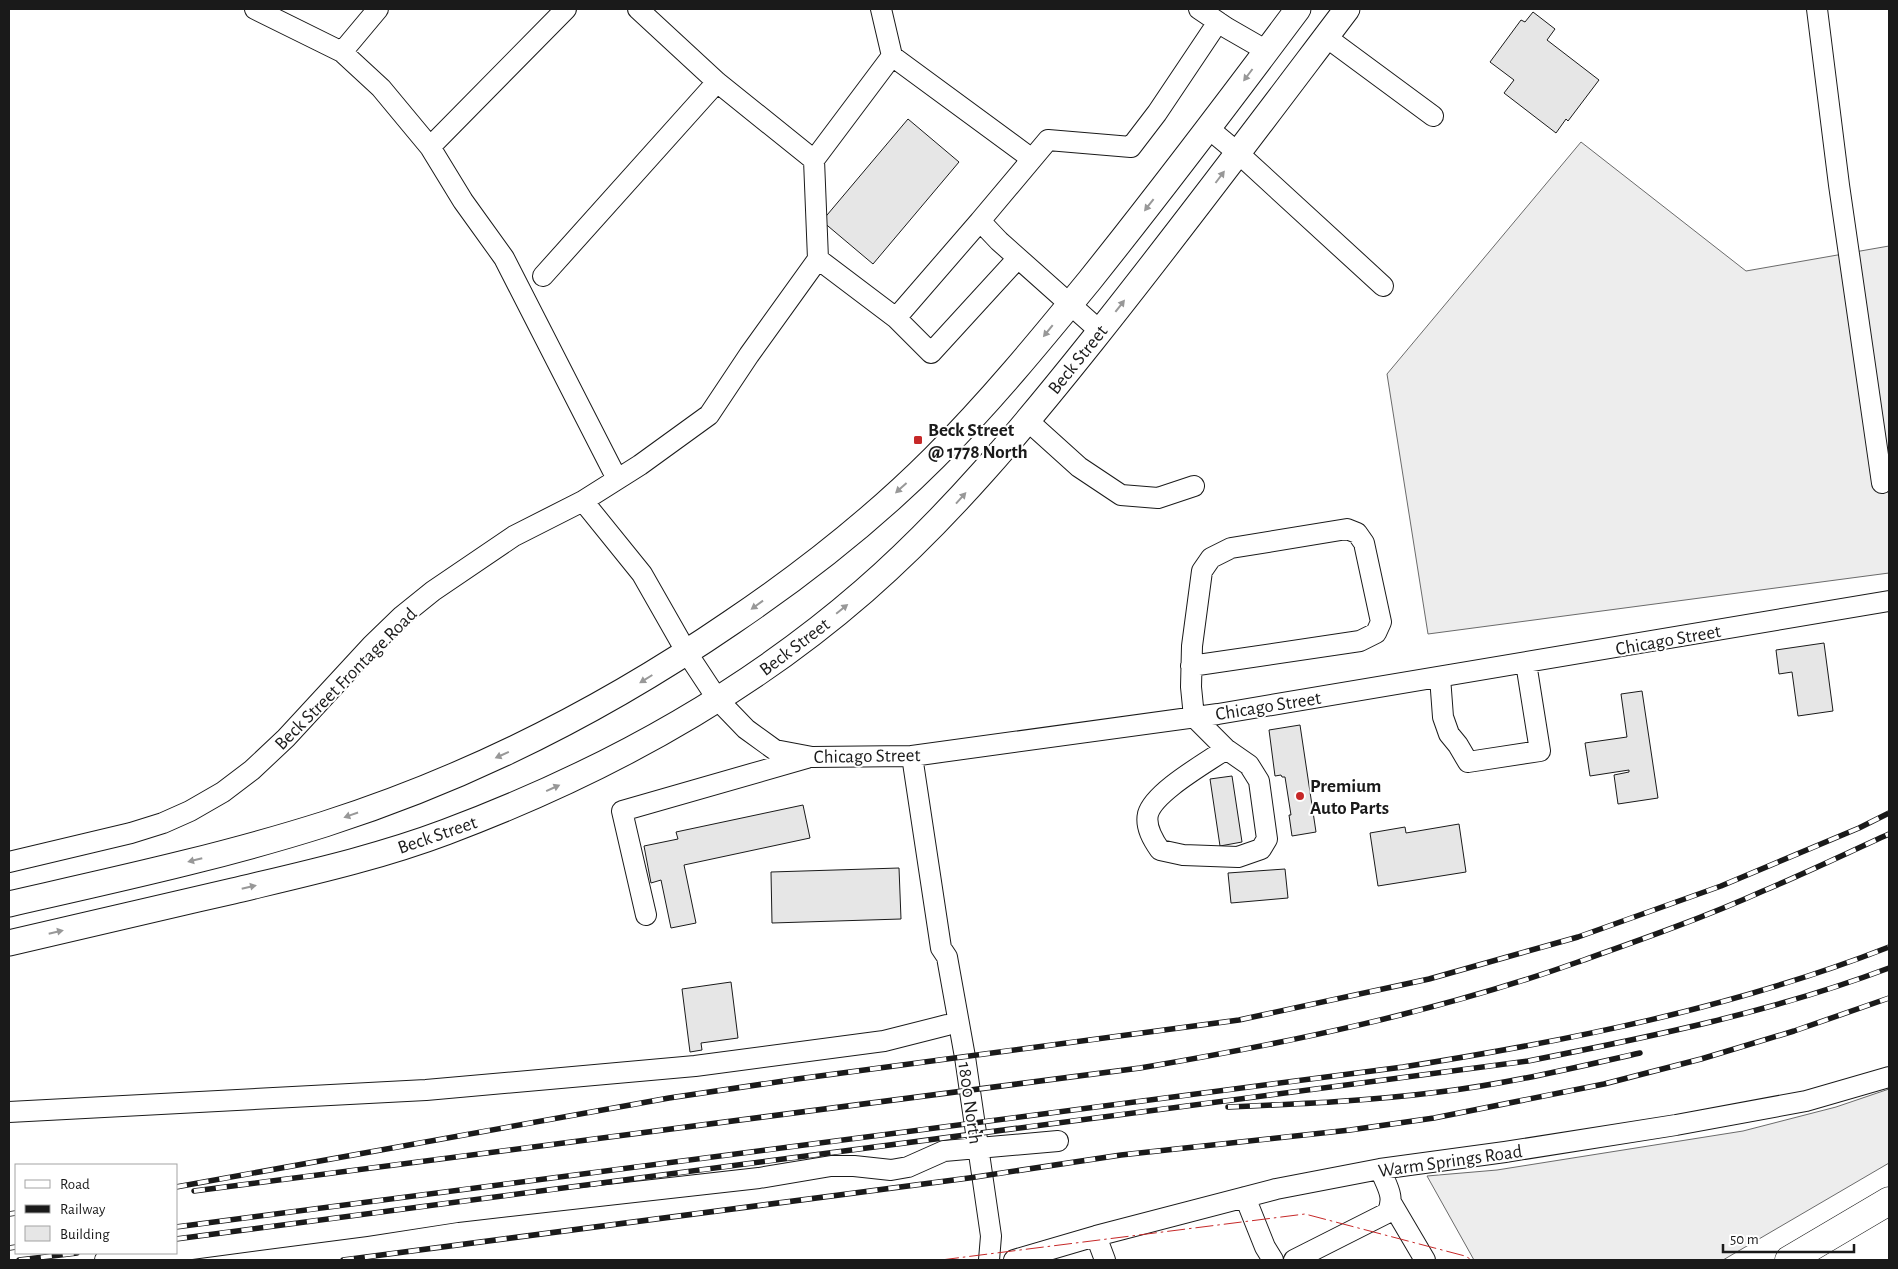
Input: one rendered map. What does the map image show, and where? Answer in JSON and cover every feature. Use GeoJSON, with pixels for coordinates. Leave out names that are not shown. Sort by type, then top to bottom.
{"type":"FeatureCollection","features":[{"type":"Feature","properties":{"kind":"highway"},"geometry":{"type":"LineString","coordinates":[[1789,1260],[1889,1201]]}},
{"type":"Feature","properties":{"kind":"main road"},"geometry":{"type":"LineString","coordinates":[[9,904],[246,847],[325,824],[397,799],[461,774],[520,747],[602,704],[687,653],[796,576],[829,550],[930,461],[977,413],[1071,303],[1153,200],[1298,9]]}},
{"type":"Feature","properties":{"kind":"main road","name":"Beck Street"},"geometry":{"type":"LineString","coordinates":[[9,943],[297,876],[372,856],[441,834],[509,808],[611,761],[718,700],[815,631],[878,578],[947,513],[1028,421],[1238,153],[1347,9]]}},
{"type":"Feature","properties":{"kind":"street"},"geometry":{"type":"LineString","coordinates":[[255,9],[342,52],[381,88],[430,147],[464,201],[504,258],[617,479]]}},
{"type":"Feature","properties":{"kind":"street"},"geometry":{"type":"LineString","coordinates":[[342,52],[378,9]]}},
{"type":"Feature","properties":{"kind":"street"},"geometry":{"type":"LineString","coordinates":[[430,147],[566,9]]}},
{"type":"Feature","properties":{"kind":"street"},"geometry":{"type":"LineString","coordinates":[[638,9],[717,82],[814,160]]}},
{"type":"Feature","properties":{"kind":"street"},"geometry":{"type":"LineString","coordinates":[[881,9],[892,56],[1032,159]]}},
{"type":"Feature","properties":{"kind":"street"},"geometry":{"type":"LineString","coordinates":[[1199,9],[1267,50]]}},
{"type":"Feature","properties":{"kind":"street"},"geometry":{"type":"LineString","coordinates":[[1817,9],[1839,185],[1882,482]]}},
{"type":"Feature","properties":{"kind":"street"},"geometry":{"type":"LineString","coordinates":[[896,318],[1048,140],[1130,147],[1157,113],[1218,22]]}},
{"type":"Feature","properties":{"kind":"street"},"geometry":{"type":"LineString","coordinates":[[1326,37],[1434,116]]}},
{"type":"Feature","properties":{"kind":"street"},"geometry":{"type":"LineString","coordinates":[[892,56],[814,160],[818,259],[896,318],[932,353],[1018,258]]}},
{"type":"Feature","properties":{"kind":"street"},"geometry":{"type":"LineString","coordinates":[[543,276],[717,82]]}},
{"type":"Feature","properties":{"kind":"street"},"geometry":{"type":"LineString","coordinates":[[1208,128],[1238,153],[1383,286]]}},
{"type":"Feature","properties":{"kind":"street"},"geometry":{"type":"LineString","coordinates":[[980,221],[999,241],[1100,330]]}},
{"type":"Feature","properties":{"kind":"street","name":"Beck Street Frontage Road"},"geometry":{"type":"LineString","coordinates":[[9,862],[131,833],[190,811],[223,792],[252,770],[286,738],[371,646],[402,616],[433,591],[514,536],[583,501],[709,416],[743,363],[818,259]]}},
{"type":"Feature","properties":{"kind":"street"},"geometry":{"type":"LineString","coordinates":[[1028,421],[1079,467],[1121,495],[1158,498],[1194,486]]}},
{"type":"Feature","properties":{"kind":"street"},"geometry":{"type":"LineString","coordinates":[[583,501],[642,574],[687,653]]}},
{"type":"Feature","properties":{"kind":"street"},"geometry":{"type":"LineString","coordinates":[[1191,666],[1360,641],[1376,633],[1381,622],[1364,543],[1357,534],[1347,529],[1231,548],[1211,558],[1202,571],[1192,646],[1191,666],[1191,687],[1194,717],[1226,749],[1249,765],[1259,781],[1266,839],[1261,849],[1238,857],[1183,855],[1160,850],[1150,835],[1149,828],[1148,815],[1154,802],[1174,784],[1226,749]]}},
{"type":"Feature","properties":{"kind":"street","name":"Chicago Street"},"geometry":{"type":"LineString","coordinates":[[687,653],[718,700],[746,729],[775,750],[812,757],[912,756],[1194,717],[1889,601]]}},
{"type":"Feature","properties":{"kind":"street"},"geometry":{"type":"LineString","coordinates":[[1440,677],[1443,717],[1449,734],[1468,762],[1540,751],[1526,663]]}},
{"type":"Feature","properties":{"kind":"street","name":"1800 North"},"geometry":{"type":"LineString","coordinates":[[912,756],[941,948],[947,957],[965,1057],[977,1236],[987,1260]]}},
{"type":"Feature","properties":{"kind":"street"},"geometry":{"type":"LineString","coordinates":[[646,915],[622,811],[812,757]]}},
{"type":"Feature","properties":{"kind":"street","name":"1800 North"},"geometry":{"type":"LineString","coordinates":[[941,948],[937,958],[947,1025],[971,1149]]}},
{"type":"Feature","properties":{"kind":"street"},"geometry":{"type":"LineString","coordinates":[[9,1112],[426,1090],[695,1066],[884,1041],[947,1025]]}},
{"type":"Feature","properties":{"kind":"street","name":"Warm Springs Road"},"geometry":{"type":"LineString","coordinates":[[1014,1260],[1096,1236],[1276,1189],[1380,1169],[1533,1148],[1796,1103],[1889,1077]]}},
{"type":"Feature","properties":{"kind":"street"},"geometry":{"type":"LineString","coordinates":[[178,1251],[457,1212],[759,1178],[830,1166],[854,1166],[891,1170],[908,1167],[944,1151],[1058,1141]]}},
{"type":"Feature","properties":{"kind":"street"},"geometry":{"type":"LineString","coordinates":[[1380,1169],[1391,1196],[1392,1204],[1424,1260]]}},
{"type":"Feature","properties":{"kind":"street"},"geometry":{"type":"LineString","coordinates":[[1245,1197],[1265,1247],[1273,1260]]}},
{"type":"Feature","properties":{"kind":"street"},"geometry":{"type":"LineString","coordinates":[[1294,1260],[1387,1212],[1392,1204]]}},
{"type":"Feature","properties":{"kind":"street"},"geometry":{"type":"LineString","coordinates":[[1096,1236],[1105,1260]]}},
{"type":"Feature","properties":{"kind":"street"},"geometry":{"type":"LineString","coordinates":[[106,1260],[155,1254]]}},
{"type":"Feature","properties":{"kind":"shaded area"},"geometry":{"type":"Polygon","coordinates":[[[1581,142],[1746,271],[1889,246],[1889,573],[1428,634],[1387,374],[1581,142]]]}},
{"type":"Feature","properties":{"kind":"shaded area"},"geometry":{"type":"Polygon","coordinates":[[[1889,1089],[1889,1163],[1723,1260],[1474,1260],[1427,1176],[1497,1170],[1743,1131],[1836,1107],[1889,1089]]]}},
{"type":"Feature","properties":{"kind":"building"},"geometry":{"type":"Polygon","coordinates":[[[1533,12],[1555,29],[1547,40],[1599,80],[1568,121],[1566,119],[1556,133],[1504,93],[1514,80],[1490,62],[1521,20],[1525,22],[1533,12]]]}},
{"type":"Feature","properties":{"kind":"building"},"geometry":{"type":"Polygon","coordinates":[[[908,119],[959,162],[873,264],[822,221],[908,119]]]}},
{"type":"Feature","properties":{"kind":"building"},"geometry":{"type":"Polygon","coordinates":[[[1824,643],[1833,711],[1798,716],[1792,672],[1779,674],[1776,650],[1824,643]]]}},
{"type":"Feature","properties":{"kind":"building"},"geometry":{"type":"Polygon","coordinates":[[[1642,691],[1658,798],[1618,804],[1614,775],[1629,772],[1629,770],[1590,776],[1585,743],[1627,737],[1621,694],[1642,691]]]}},
{"type":"Feature","properties":{"kind":"building","name":"Premium Auto Parts"},"geometry":{"type":"Polygon","coordinates":[[[1300,725],[1316,832],[1292,836],[1285,777],[1281,775],[1275,776],[1269,730],[1300,725]]]}},
{"type":"Feature","properties":{"kind":"building"},"geometry":{"type":"Polygon","coordinates":[[[1232,776],[1242,842],[1220,846],[1210,779],[1232,776]]]}},
{"type":"Feature","properties":{"kind":"building"},"geometry":{"type":"Polygon","coordinates":[[[803,805],[810,838],[684,865],[696,923],[671,928],[661,880],[651,883],[644,846],[678,839],[676,832],[803,805]]]}},
{"type":"Feature","properties":{"kind":"building"},"geometry":{"type":"Polygon","coordinates":[[[1459,824],[1466,872],[1378,886],[1370,833],[1405,827],[1406,833],[1459,824]]]}},
{"type":"Feature","properties":{"kind":"building"},"geometry":{"type":"Polygon","coordinates":[[[899,868],[901,919],[772,923],[771,872],[899,868]]]}},
{"type":"Feature","properties":{"kind":"building"},"geometry":{"type":"Polygon","coordinates":[[[1285,869],[1288,898],[1231,903],[1228,873],[1285,869]]]}},
{"type":"Feature","properties":{"kind":"building"},"geometry":{"type":"Polygon","coordinates":[[[731,982],[738,1038],[701,1043],[702,1050],[690,1052],[682,989],[731,982]]]}},
{"type":"Feature","properties":{"kind":"railway"},"geometry":{"type":"LineString","coordinates":[[178,1187],[669,1098],[1239,1020],[1429,979],[1578,937],[1721,886],[1859,828],[1889,813]]}},
{"type":"Feature","properties":{"kind":"railway"},"geometry":{"type":"LineString","coordinates":[[194,1191],[1140,1068],[1306,1037],[1471,996],[1578,962],[1718,910],[1889,834]]}},
{"type":"Feature","properties":{"kind":"railway"},"geometry":{"type":"LineString","coordinates":[[178,1227],[1403,1067],[1465,1057],[1588,1034],[1710,1005],[1830,969],[1889,947]]}},
{"type":"Feature","properties":{"kind":"railway"},"geometry":{"type":"LineString","coordinates":[[178,1239],[1528,1061],[1710,1022],[1800,998],[1889,968]]}},
{"type":"Feature","properties":{"kind":"railway"},"geometry":{"type":"LineString","coordinates":[[343,1260],[969,1178],[1121,1155],[1350,1130],[1434,1118],[1604,1084],[1701,1059],[1794,1031],[1889,998]]}},
{"type":"Feature","properties":{"kind":"railway"},"geometry":{"type":"LineString","coordinates":[[1228,1107],[1360,1100],[1464,1089],[1565,1070],[1640,1053]]}},
{"type":"Feature","properties":{"kind":"railway"},"geometry":{"type":"LineString","coordinates":[[9,1214],[15,1213]]}},
{"type":"Feature","properties":{"kind":"railway"},"geometry":{"type":"LineString","coordinates":[[9,1248],[15,1247]]}},
{"type":"Feature","properties":{"kind":"railway"},"geometry":{"type":"LineString","coordinates":[[19,1260],[69,1254]]}},
{"type":"Feature","properties":{"kind":"power"},"geometry":{"type":"LineString","coordinates":[[941,1260],[1305,1214],[1465,1256],[1472,1260]]}},
{"type":"Feature","properties":{"kind":"place","name":"Beck Street @ 1778 North"},"geometry":{"type":"Point","coordinates":[918,440]}},
{"type":"Feature","properties":{"kind":"place","name":"Premium Auto Parts"},"geometry":{"type":"Point","coordinates":[1300,796]}}]}
